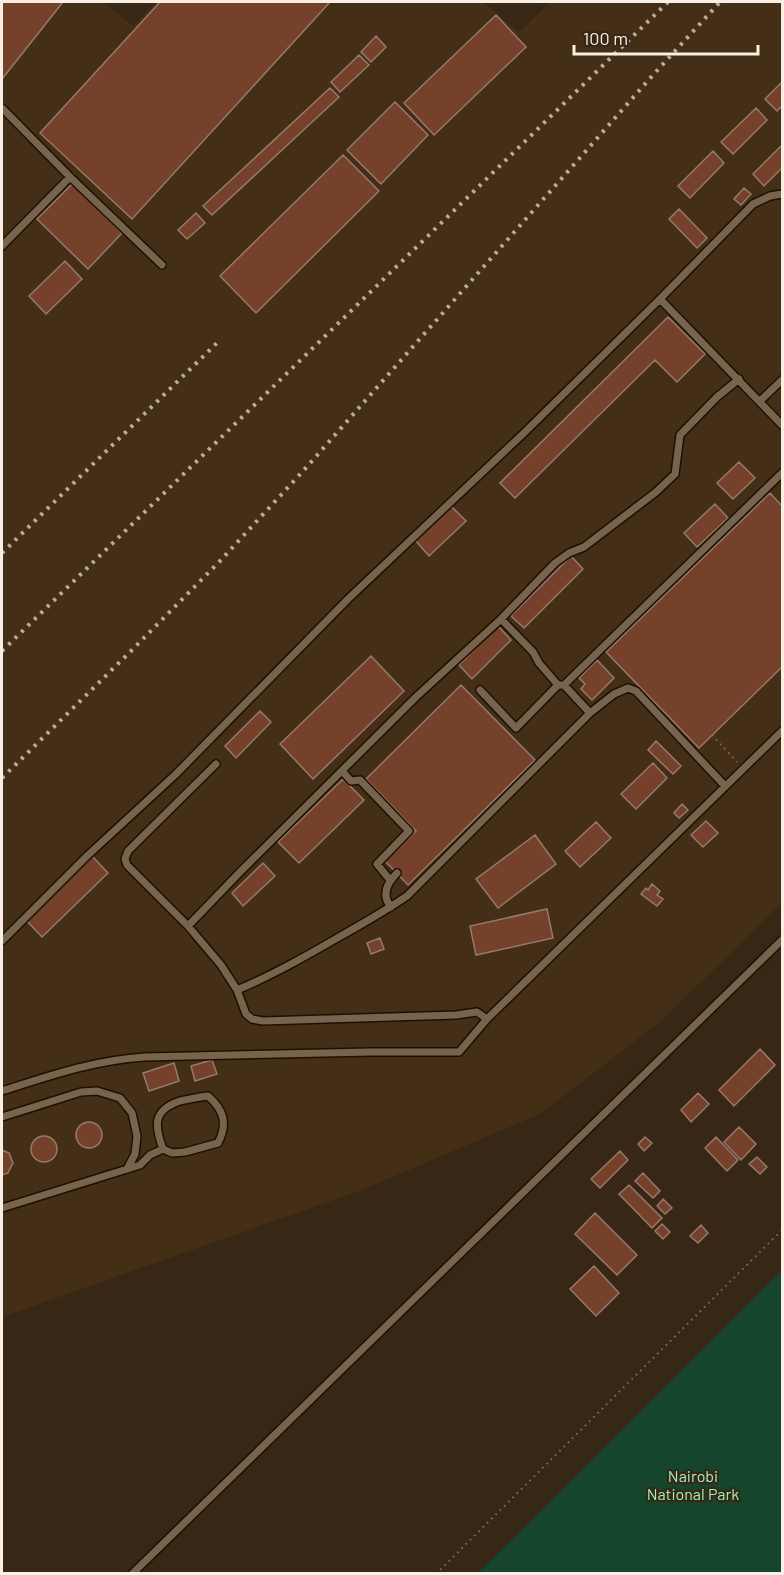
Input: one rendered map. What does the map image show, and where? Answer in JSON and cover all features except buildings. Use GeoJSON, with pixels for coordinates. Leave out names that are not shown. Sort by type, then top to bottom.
{"type":"FeatureCollection","features":[{"type":"Feature","properties":{"kind":"lane"},"geometry":{"type":"LineString","coordinates":[[2,108],[162,265]]}},
{"type":"Feature","properties":{"kind":"lane"},"geometry":{"type":"LineString","coordinates":[[2,246],[70,177]]}},
{"type":"Feature","properties":{"kind":"lane"},"geometry":{"type":"LineString","coordinates":[[2,941],[87,856],[176,774],[348,599],[525,432],[753,204],[770,196],[783,195]]}},
{"type":"Feature","properties":{"kind":"lane"},"geometry":{"type":"LineString","coordinates":[[660,298],[783,426]]}},
{"type":"Feature","properties":{"kind":"lane"},"geometry":{"type":"LineString","coordinates":[[188,926],[416,697],[501,619],[555,563],[569,553],[584,547],[656,492],[675,474],[680,435],[717,397],[739,379]]}},
{"type":"Feature","properties":{"kind":"lane"},"geometry":{"type":"LineString","coordinates":[[760,401],[783,380]]}},
{"type":"Feature","properties":{"kind":"lane"},"geometry":{"type":"LineString","coordinates":[[480,690],[516,728],[783,473]]}},
{"type":"Feature","properties":{"kind":"lane"},"geometry":{"type":"LineString","coordinates":[[501,619],[533,652],[539,663],[590,713]]}},
{"type":"Feature","properties":{"kind":"lane"},"geometry":{"type":"LineString","coordinates":[[237,990],[264,978],[407,896],[590,713],[614,694],[628,688],[636,691],[725,786]]}},
{"type":"Feature","properties":{"kind":"lane"},"geometry":{"type":"LineString","coordinates":[[2,1090],[81,1066],[119,1059],[371,1052],[459,1052],[487,1019],[783,731]]}},
{"type":"Feature","properties":{"kind":"lane"},"geometry":{"type":"LineString","coordinates":[[216,764],[128,851],[125,859],[127,865],[188,926],[221,965],[237,990],[246,1014],[252,1019],[263,1021],[456,1015],[477,1012],[487,1019]]}},
{"type":"Feature","properties":{"kind":"lane"},"geometry":{"type":"LineString","coordinates":[[342,771],[351,781],[360,780],[409,831],[377,864],[390,880]]}},
{"type":"Feature","properties":{"kind":"lane"},"geometry":{"type":"LineString","coordinates":[[391,907],[387,902],[386,891],[390,880],[397,873]]}},
{"type":"Feature","properties":{"kind":"lane"},"geometry":{"type":"LineString","coordinates":[[132,1574],[783,940]]}},
{"type":"Feature","properties":{"kind":"lane"},"geometry":{"type":"LineString","coordinates":[[2,1117],[81,1092],[97,1091],[120,1098],[132,1113],[137,1136],[135,1154],[127,1169]]}},
{"type":"Feature","properties":{"kind":"lane"},"geometry":{"type":"LineString","coordinates":[[208,1096],[216,1103],[224,1120],[224,1131],[218,1143],[172,1154],[163,1149],[157,1126],[159,1115],[168,1105],[208,1096]]}},
{"type":"Feature","properties":{"kind":"lane"},"geometry":{"type":"LineString","coordinates":[[2,1208],[140,1165],[150,1155],[163,1149]]}},
{"type":"Feature","properties":{"kind":"path"},"geometry":{"type":"LineString","coordinates":[[712,735],[744,768]]}},
{"type":"Feature","properties":{"kind":"path"},"geometry":{"type":"LineString","coordinates":[[436,1574],[783,1230]]}},
{"type":"Feature","properties":{"kind":"shaded area"},"geometry":{"type":"Polygon","coordinates":[[[2,2],[103,2],[133,26],[156,2],[483,2],[519,32],[550,2],[782,2],[782,903],[660,1022],[540,1114],[362,1190],[2,1317],[2,2]]]}},
{"type":"Feature","properties":{"kind":"green space","name":"Nairobi National Park"},"geometry":{"type":"Polygon","coordinates":[[[782,1270],[782,1573],[478,1573],[518,1534],[782,1270]]]}},
{"type":"Feature","properties":{"kind":"railway"},"geometry":{"type":"LineString","coordinates":[[2,651],[668,2]]}},
{"type":"Feature","properties":{"kind":"railway"},"geometry":{"type":"LineString","coordinates":[[2,778],[220,561],[304,470],[720,2]]}},
{"type":"Feature","properties":{"kind":"railway"},"geometry":{"type":"LineString","coordinates":[[2,553],[220,340]]}}]}
